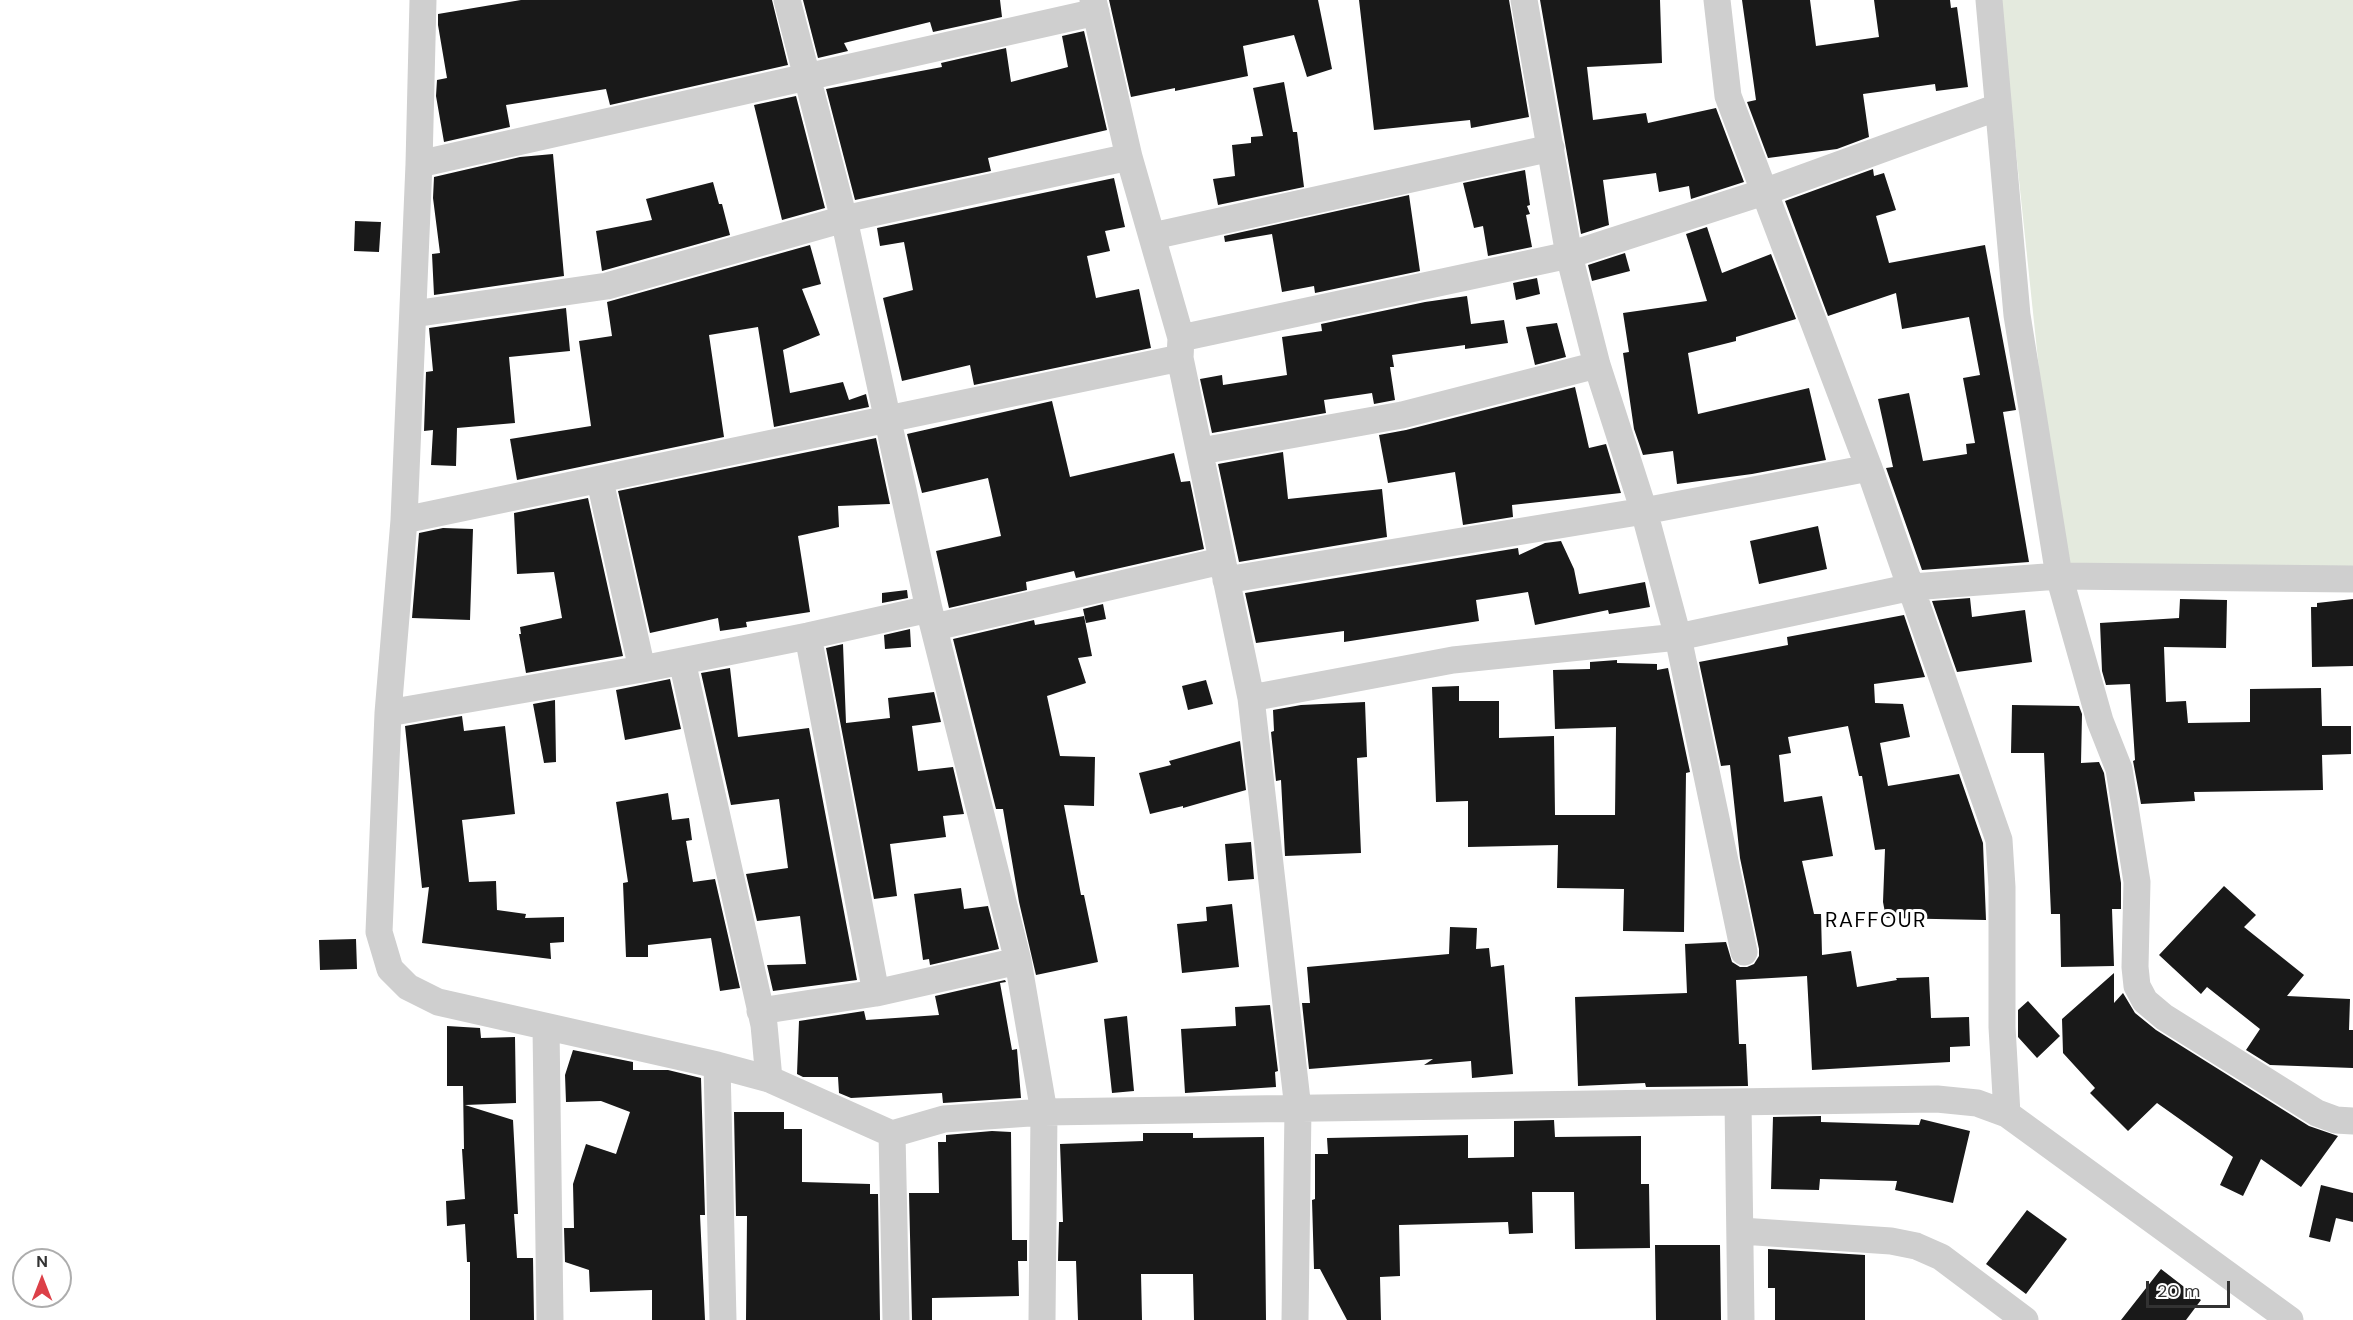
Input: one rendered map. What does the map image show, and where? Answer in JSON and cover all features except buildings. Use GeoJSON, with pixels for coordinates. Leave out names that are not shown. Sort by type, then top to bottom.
{"type":"FeatureCollection","features":[{"type":"Feature","properties":{"kind":"street"},"geometry":{"type":"LineString","coordinates":[[423,0],[419,164],[404,520],[388,713],[380,932],[390,969],[408,987],[438,1002],[769,1078],[892,1134],[944,1119],[1044,1112],[1937,1099],[1977,1103],[2007,1114],[2290,1320]]}},
{"type":"Feature","properties":{"kind":"street"},"geometry":{"type":"LineString","coordinates":[[786,0],[844,219],[932,618],[1018,961],[1044,1112],[1042,1320]]}},
{"type":"Feature","properties":{"kind":"street"},"geometry":{"type":"LineString","coordinates":[[1524,0],[1569,255],[1597,365],[1644,511],[1678,637],[1744,952]]}},
{"type":"Feature","properties":{"kind":"street"},"geometry":{"type":"LineString","coordinates":[[1717,0],[1728,96],[1869,468],[1999,840],[2002,887],[2002,1027],[2007,1114]]}},
{"type":"Feature","properties":{"kind":"street"},"geometry":{"type":"LineString","coordinates":[[1989,0],[2017,315],[2059,576],[2100,721],[2119,769],[2137,882],[2135,967],[2137,986],[2145,1000],[2163,1017],[2318,1113],[2336,1120],[2353,1121]]}},
{"type":"Feature","properties":{"kind":"street"},"geometry":{"type":"LineString","coordinates":[[419,164],[805,76],[1095,6],[1129,157],[1153,236],[1180,348],[1251,698],[1298,1109],[1294,1320]]}},
{"type":"Feature","properties":{"kind":"street"},"geometry":{"type":"LineString","coordinates":[[404,520],[888,421],[1569,255],[1764,192],[1998,107]]}},
{"type":"Feature","properties":{"kind":"street"},"geometry":{"type":"LineString","coordinates":[[1153,236],[1551,148]]}},
{"type":"Feature","properties":{"kind":"street"},"geometry":{"type":"LineString","coordinates":[[413,314],[607,286],[844,219],[1129,157]]}},
{"type":"Feature","properties":{"kind":"street"},"geometry":{"type":"LineString","coordinates":[[1201,451],[1402,415],[1597,365]]}},
{"type":"Feature","properties":{"kind":"street"},"geometry":{"type":"LineString","coordinates":[[388,713],[642,669],[808,636],[1224,570],[1644,511],[1869,468]]}},
{"type":"Feature","properties":{"kind":"street"},"geometry":{"type":"LineString","coordinates":[[600,481],[642,669]]}},
{"type":"Feature","properties":{"kind":"street"},"geometry":{"type":"LineString","coordinates":[[1251,698],[1453,660],[1678,637],[1912,587],[2059,576],[2353,579]]}},
{"type":"Feature","properties":{"kind":"street"},"geometry":{"type":"LineString","coordinates":[[808,636],[876,993]]}},
{"type":"Feature","properties":{"kind":"street"},"geometry":{"type":"LineString","coordinates":[[682,661],[764,1025],[769,1078]]}},
{"type":"Feature","properties":{"kind":"street"},"geometry":{"type":"LineString","coordinates":[[760,1011],[876,993],[1018,961]]}},
{"type":"Feature","properties":{"kind":"street"},"geometry":{"type":"LineString","coordinates":[[546,1027],[550,1320]]}},
{"type":"Feature","properties":{"kind":"street"},"geometry":{"type":"LineString","coordinates":[[717,1065],[723,1320]]}},
{"type":"Feature","properties":{"kind":"street"},"geometry":{"type":"LineString","coordinates":[[1738,1102],[1741,1320]]}},
{"type":"Feature","properties":{"kind":"street"},"geometry":{"type":"LineString","coordinates":[[892,1134],[896,1320]]}},
{"type":"Feature","properties":{"kind":"street"},"geometry":{"type":"LineString","coordinates":[[1741,1231],[1891,1241],[1916,1246],[1941,1257],[2025,1320]]}},
{"type":"Feature","properties":{"kind":"shaded area"},"geometry":{"type":"Polygon","coordinates":[[[2000,0],[2353,0],[2353,566],[2060,568],[2000,0]]]}},
{"type":"Feature","properties":{"kind":"district","name":"RAFFOUR"},"geometry":{"type":"Point","coordinates":[1876,921]}}]}
